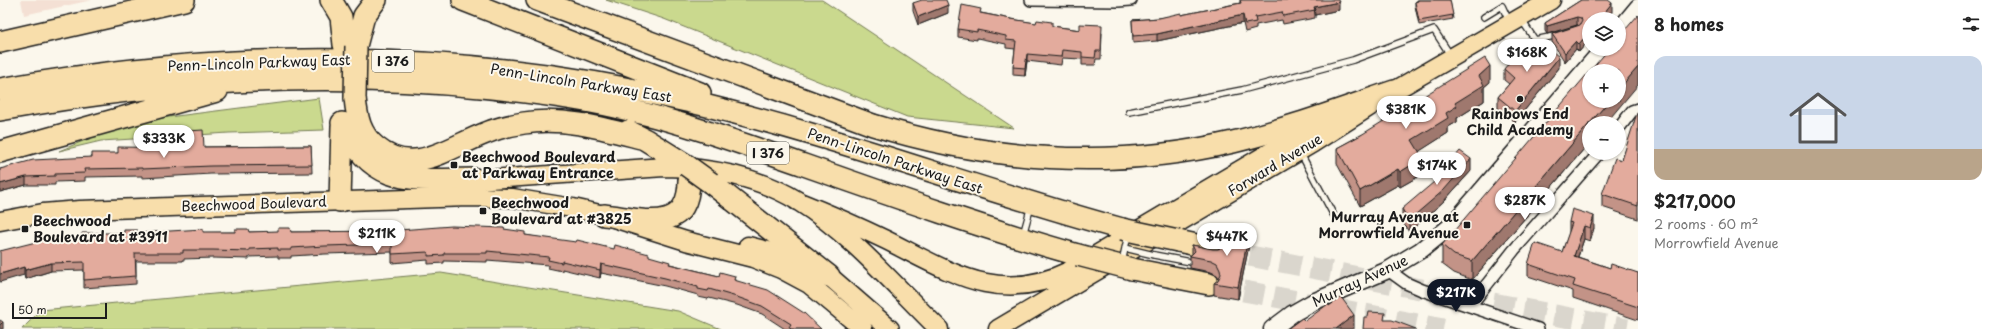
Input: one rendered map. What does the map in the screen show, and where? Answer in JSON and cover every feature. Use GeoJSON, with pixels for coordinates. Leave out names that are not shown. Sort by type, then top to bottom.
{"type":"FeatureCollection","features":[{"type":"Feature","properties":{"kind":"highway"},"geometry":{"type":"LineString","coordinates":[[0,42],[184,0]]}},
{"type":"Feature","properties":{"kind":"highway"},"geometry":{"type":"LineString","coordinates":[[331,0],[341,17],[350,45],[349,98],[342,124],[340,201]]}},
{"type":"Feature","properties":{"kind":"highway"},"geometry":{"type":"LineString","coordinates":[[350,45],[359,30],[364,16],[376,0]]}},
{"type":"Feature","properties":{"kind":"highway"},"geometry":{"type":"LineString","coordinates":[[464,0],[782,125]]}},
{"type":"Feature","properties":{"kind":"highway"},"geometry":{"type":"LineString","coordinates":[[537,0],[872,125],[933,142],[1009,155],[1095,159],[1151,156],[1199,149],[1263,134],[1394,91]]}},
{"type":"Feature","properties":{"kind":"highway","name":"Penn-Lincoln Parkway East"},"geometry":{"type":"LineString","coordinates":[[0,89],[96,74],[188,64],[281,59],[373,60],[465,65],[587,81],[694,102],[782,125],[1032,204],[1126,249],[1208,284]]}},
{"type":"Feature","properties":{"kind":"highway"},"geometry":{"type":"LineString","coordinates":[[0,152],[217,91],[281,79]]}},
{"type":"Feature","properties":{"kind":"highway","name":"Penn-Lincoln Parkway East"},"geometry":{"type":"LineString","coordinates":[[0,110],[54,100],[144,88],[281,79],[372,80],[508,90],[599,104],[681,124],[1022,239],[1078,255],[1178,241],[1215,249]]}},
{"type":"Feature","properties":{"kind":"highway"},"geometry":{"type":"LineString","coordinates":[[508,90],[574,110],[644,139],[687,173],[711,184],[829,276]]}},
{"type":"Feature","properties":{"kind":"highway"},"geometry":{"type":"LineString","coordinates":[[349,98],[365,136],[379,150],[388,155],[405,160],[414,161],[432,157],[487,132],[537,121],[574,123],[644,139]]}},
{"type":"Feature","properties":{"kind":"highway"},"geometry":{"type":"LineString","coordinates":[[342,124],[356,149],[365,159],[374,166],[393,176],[413,180],[475,179]]}},
{"type":"Feature","properties":{"kind":"highway"},"geometry":{"type":"LineString","coordinates":[[604,215],[655,221],[677,215],[686,204],[687,173]]}},
{"type":"Feature","properties":{"kind":"main road","name":"Forward Avenue"},"geometry":{"type":"LineString","coordinates":[[998,329],[1299,152],[1394,91],[1516,22],[1551,0]]}},
{"type":"Feature","properties":{"kind":"main road"},"geometry":{"type":"LineString","coordinates":[[1626,22],[1638,7]]}},
{"type":"Feature","properties":{"kind":"main road","name":"Murray Avenue"},"geometry":{"type":"LineString","coordinates":[[1272,329],[1292,314],[1313,302],[1388,270],[1421,250],[1452,224],[1597,56]]}},
{"type":"Feature","properties":{"kind":"main road"},"geometry":{"type":"LineString","coordinates":[[797,200],[970,280],[1002,286],[1035,283],[1069,271],[1306,131],[1394,91]]}},
{"type":"Feature","properties":{"kind":"main road","name":"Beechwood Boulevard"},"geometry":{"type":"LineString","coordinates":[[340,201],[475,179],[647,167],[681,167],[717,172],[748,180],[797,200],[844,236],[939,329]]}},
{"type":"Feature","properties":{"kind":"main road","name":"Beechwood Boulevard"},"geometry":{"type":"LineString","coordinates":[[0,221],[43,213],[80,210],[492,197],[533,200],[604,215],[686,241],[753,258],[781,269],[821,292],[863,329]]}},
{"type":"Feature","properties":{"kind":"main road"},"geometry":{"type":"LineString","coordinates":[[686,241],[749,246],[774,251],[829,276],[890,329]]}},
{"type":"Feature","properties":{"kind":"street"},"geometry":{"type":"LineString","coordinates":[[1034,0],[1130,0]]}},
{"type":"Feature","properties":{"kind":"street"},"geometry":{"type":"LineString","coordinates":[[1626,119],[1632,111],[1638,109]]}},
{"type":"Feature","properties":{"kind":"street"},"geometry":{"type":"LineString","coordinates":[[1470,306],[1514,250],[1593,160]]}},
{"type":"Feature","properties":{"kind":"street"},"geometry":{"type":"LineString","coordinates":[[1388,270],[1406,284],[1538,329]]}},
{"type":"Feature","properties":{"kind":"lane"},"geometry":{"type":"LineString","coordinates":[[1484,17],[1502,6],[1535,40],[1564,33]]}},
{"type":"Feature","properties":{"kind":"lane"},"geometry":{"type":"LineString","coordinates":[[1129,112],[1256,86],[1353,60],[1434,30],[1452,58]]}},
{"type":"Feature","properties":{"kind":"lane"},"geometry":{"type":"LineString","coordinates":[[1299,152],[1333,214]]}},
{"type":"Feature","properties":{"kind":"lane"},"geometry":{"type":"LineString","coordinates":[[1022,239],[1032,204]]}},
{"type":"Feature","properties":{"kind":"lane"},"geometry":{"type":"LineString","coordinates":[[1126,249],[1191,262]]}},
{"type":"Feature","properties":{"kind":"shaded area"},"geometry":{"type":"Polygon","coordinates":[[[21,0],[92,0],[24,15],[21,0]]]}},
{"type":"Feature","properties":{"kind":"green space"},"geometry":{"type":"Polygon","coordinates":[[[606,0],[822,0],[1014,128],[907,117],[664,19],[606,0]]]}},
{"type":"Feature","properties":{"kind":"green space"},"geometry":{"type":"Polygon","coordinates":[[[319,98],[324,130],[229,133],[101,141],[59,151],[129,122],[319,98]]]}},
{"type":"Feature","properties":{"kind":"green space"},"geometry":{"type":"Polygon","coordinates":[[[441,273],[678,311],[721,329],[22,329],[41,310],[441,273]]]}},
{"type":"Feature","properties":{"kind":"building"},"geometry":{"type":"Polygon","coordinates":[[[922,0],[946,0],[948,5],[918,17],[913,3],[922,0]]]}},
{"type":"Feature","properties":{"kind":"building"},"geometry":{"type":"Polygon","coordinates":[[[1240,0],[1338,0],[1339,2],[1314,7],[1315,10],[1283,16],[1282,12],[1255,17],[1256,22],[1245,24],[1243,15],[1157,34],[1133,36],[1132,20],[1159,18],[1181,13],[1181,15],[1241,3],[1240,0]]]}},
{"type":"Feature","properties":{"kind":"building"},"geometry":{"type":"Polygon","coordinates":[[[1418,0],[1450,0],[1453,15],[1419,21],[1415,2],[1418,0]]]}},
{"type":"Feature","properties":{"kind":"building"},"geometry":{"type":"Polygon","coordinates":[[[1581,0],[1608,0],[1612,3],[1605,12],[1582,12],[1582,21],[1581,18],[1577,17],[1547,26],[1545,23],[1581,0]]]}},
{"type":"Feature","properties":{"kind":"building"},"geometry":{"type":"Polygon","coordinates":[[[962,5],[981,9],[980,13],[1036,23],[1037,20],[1052,22],[1052,26],[1080,30],[1080,24],[1102,25],[1101,51],[1096,51],[1095,58],[1082,57],[1082,52],[1062,50],[1061,57],[1027,54],[1025,68],[1013,67],[1016,41],[1006,40],[1006,36],[977,30],[977,32],[958,29],[962,5]]]}},
{"type":"Feature","properties":{"kind":"building"},"geometry":{"type":"Polygon","coordinates":[[[1638,15],[1638,67],[1626,81],[1626,64],[1596,64],[1603,56],[1626,56],[1626,29],[1638,15]]]}},
{"type":"Feature","properties":{"kind":"building"},"geometry":{"type":"Polygon","coordinates":[[[1582,21],[1582,40],[1579,44],[1576,41],[1565,53],[1552,34],[1580,25],[1582,21]]]}},
{"type":"Feature","properties":{"kind":"building"},"geometry":{"type":"Polygon","coordinates":[[[1539,40],[1559,57],[1515,111],[1498,97],[1514,78],[1504,69],[1520,49],[1526,55],[1539,40]]]}},
{"type":"Feature","properties":{"kind":"building"},"geometry":{"type":"Polygon","coordinates":[[[1485,58],[1490,66],[1479,76],[1484,85],[1455,103],[1457,106],[1446,113],[1448,118],[1412,140],[1423,158],[1400,172],[1398,169],[1360,191],[1337,148],[1361,135],[1485,58]]]}},
{"type":"Feature","properties":{"kind":"building"},"geometry":{"type":"Polygon","coordinates":[[[1582,80],[1582,108],[1603,108],[1596,116],[1582,116],[1582,132],[1472,261],[1454,255],[1442,245],[1582,80]]]}},
{"type":"Feature","properties":{"kind":"building"},"geometry":{"type":"Polygon","coordinates":[[[1638,113],[1638,206],[1602,194],[1614,160],[1626,160],[1626,147],[1638,113]]]}},
{"type":"Feature","properties":{"kind":"building"},"geometry":{"type":"Polygon","coordinates":[[[203,130],[204,147],[311,146],[312,165],[84,169],[85,173],[26,177],[0,184],[0,169],[33,160],[92,157],[92,153],[118,153],[118,147],[188,148],[188,131],[203,130]]]}},
{"type":"Feature","properties":{"kind":"building"},"geometry":{"type":"Polygon","coordinates":[[[1460,151],[1471,159],[1444,190],[1409,220],[1402,209],[1434,182],[1460,151]]]}},
{"type":"Feature","properties":{"kind":"building"},"geometry":{"type":"Polygon","coordinates":[[[1572,209],[1594,216],[1590,228],[1584,226],[1574,256],[1610,268],[1611,264],[1638,273],[1638,307],[1573,286],[1575,280],[1528,264],[1535,243],[1562,252],[1572,223],[1569,222],[1572,209]]]}},
{"type":"Feature","properties":{"kind":"building"},"geometry":{"type":"Polygon","coordinates":[[[452,226],[504,228],[525,232],[525,235],[576,242],[577,240],[614,249],[615,245],[649,254],[649,256],[670,262],[669,264],[719,276],[720,272],[735,276],[734,280],[768,290],[804,313],[821,329],[791,329],[789,327],[791,324],[762,306],[737,297],[709,289],[708,291],[698,289],[698,287],[665,278],[601,264],[600,270],[562,261],[562,263],[548,260],[549,257],[487,251],[487,253],[444,253],[444,255],[428,256],[428,252],[392,254],[392,244],[291,248],[291,250],[278,250],[278,248],[249,249],[249,251],[183,250],[183,253],[135,253],[136,276],[84,280],[84,262],[51,263],[25,270],[24,267],[0,274],[0,251],[44,240],[82,239],[82,233],[124,233],[124,230],[137,230],[137,233],[203,229],[203,232],[235,232],[235,229],[248,229],[249,232],[278,231],[278,228],[290,228],[291,232],[386,231],[452,226]]]}},
{"type":"Feature","properties":{"kind":"building"},"geometry":{"type":"Polygon","coordinates":[[[1223,228],[1249,233],[1238,287],[1214,283],[1218,280],[1221,274],[1217,263],[1211,260],[1190,256],[1195,251],[1192,245],[1213,249],[1218,249],[1224,246],[1227,239],[1223,228]]]}},
{"type":"Feature","properties":{"kind":"building"},"geometry":{"type":"Polygon","coordinates":[[[1341,297],[1354,315],[1336,329],[1287,329],[1302,318],[1305,321],[1328,304],[1329,306],[1341,297]]]}},
{"type":"Feature","properties":{"kind":"building"},"geometry":{"type":"Polygon","coordinates":[[[1369,312],[1385,313],[1384,320],[1392,320],[1416,329],[1363,329],[1364,317],[1368,317],[1369,312]]]}},
{"type":"Feature","properties":{"kind":"tunnel"},"geometry":{"type":"LineString","coordinates":[[1219,250],[1627,329]]}},
{"type":"Feature","properties":{"kind":"tunnel"},"geometry":{"type":"LineString","coordinates":[[1213,285],[1443,329]]}},
{"type":"Feature","properties":{"kind":"place","name":"Rainbows End Child Academy"},"geometry":{"type":"Point","coordinates":[1520,99]}},
{"type":"Feature","properties":{"kind":"place","name":"Beechwood Boulevard at Parkway Entrance"},"geometry":{"type":"Point","coordinates":[454,165]}},
{"type":"Feature","properties":{"kind":"place","name":"Beechwood Boulevard at #3825"},"geometry":{"type":"Point","coordinates":[483,211]}},
{"type":"Feature","properties":{"kind":"place","name":"Murray Avenue at Morrowfield Avenue"},"geometry":{"type":"Point","coordinates":[1467,225]}},
{"type":"Feature","properties":{"kind":"place","name":"Beechwood Boulevard at #3911"},"geometry":{"type":"Point","coordinates":[25,229]}}]}
